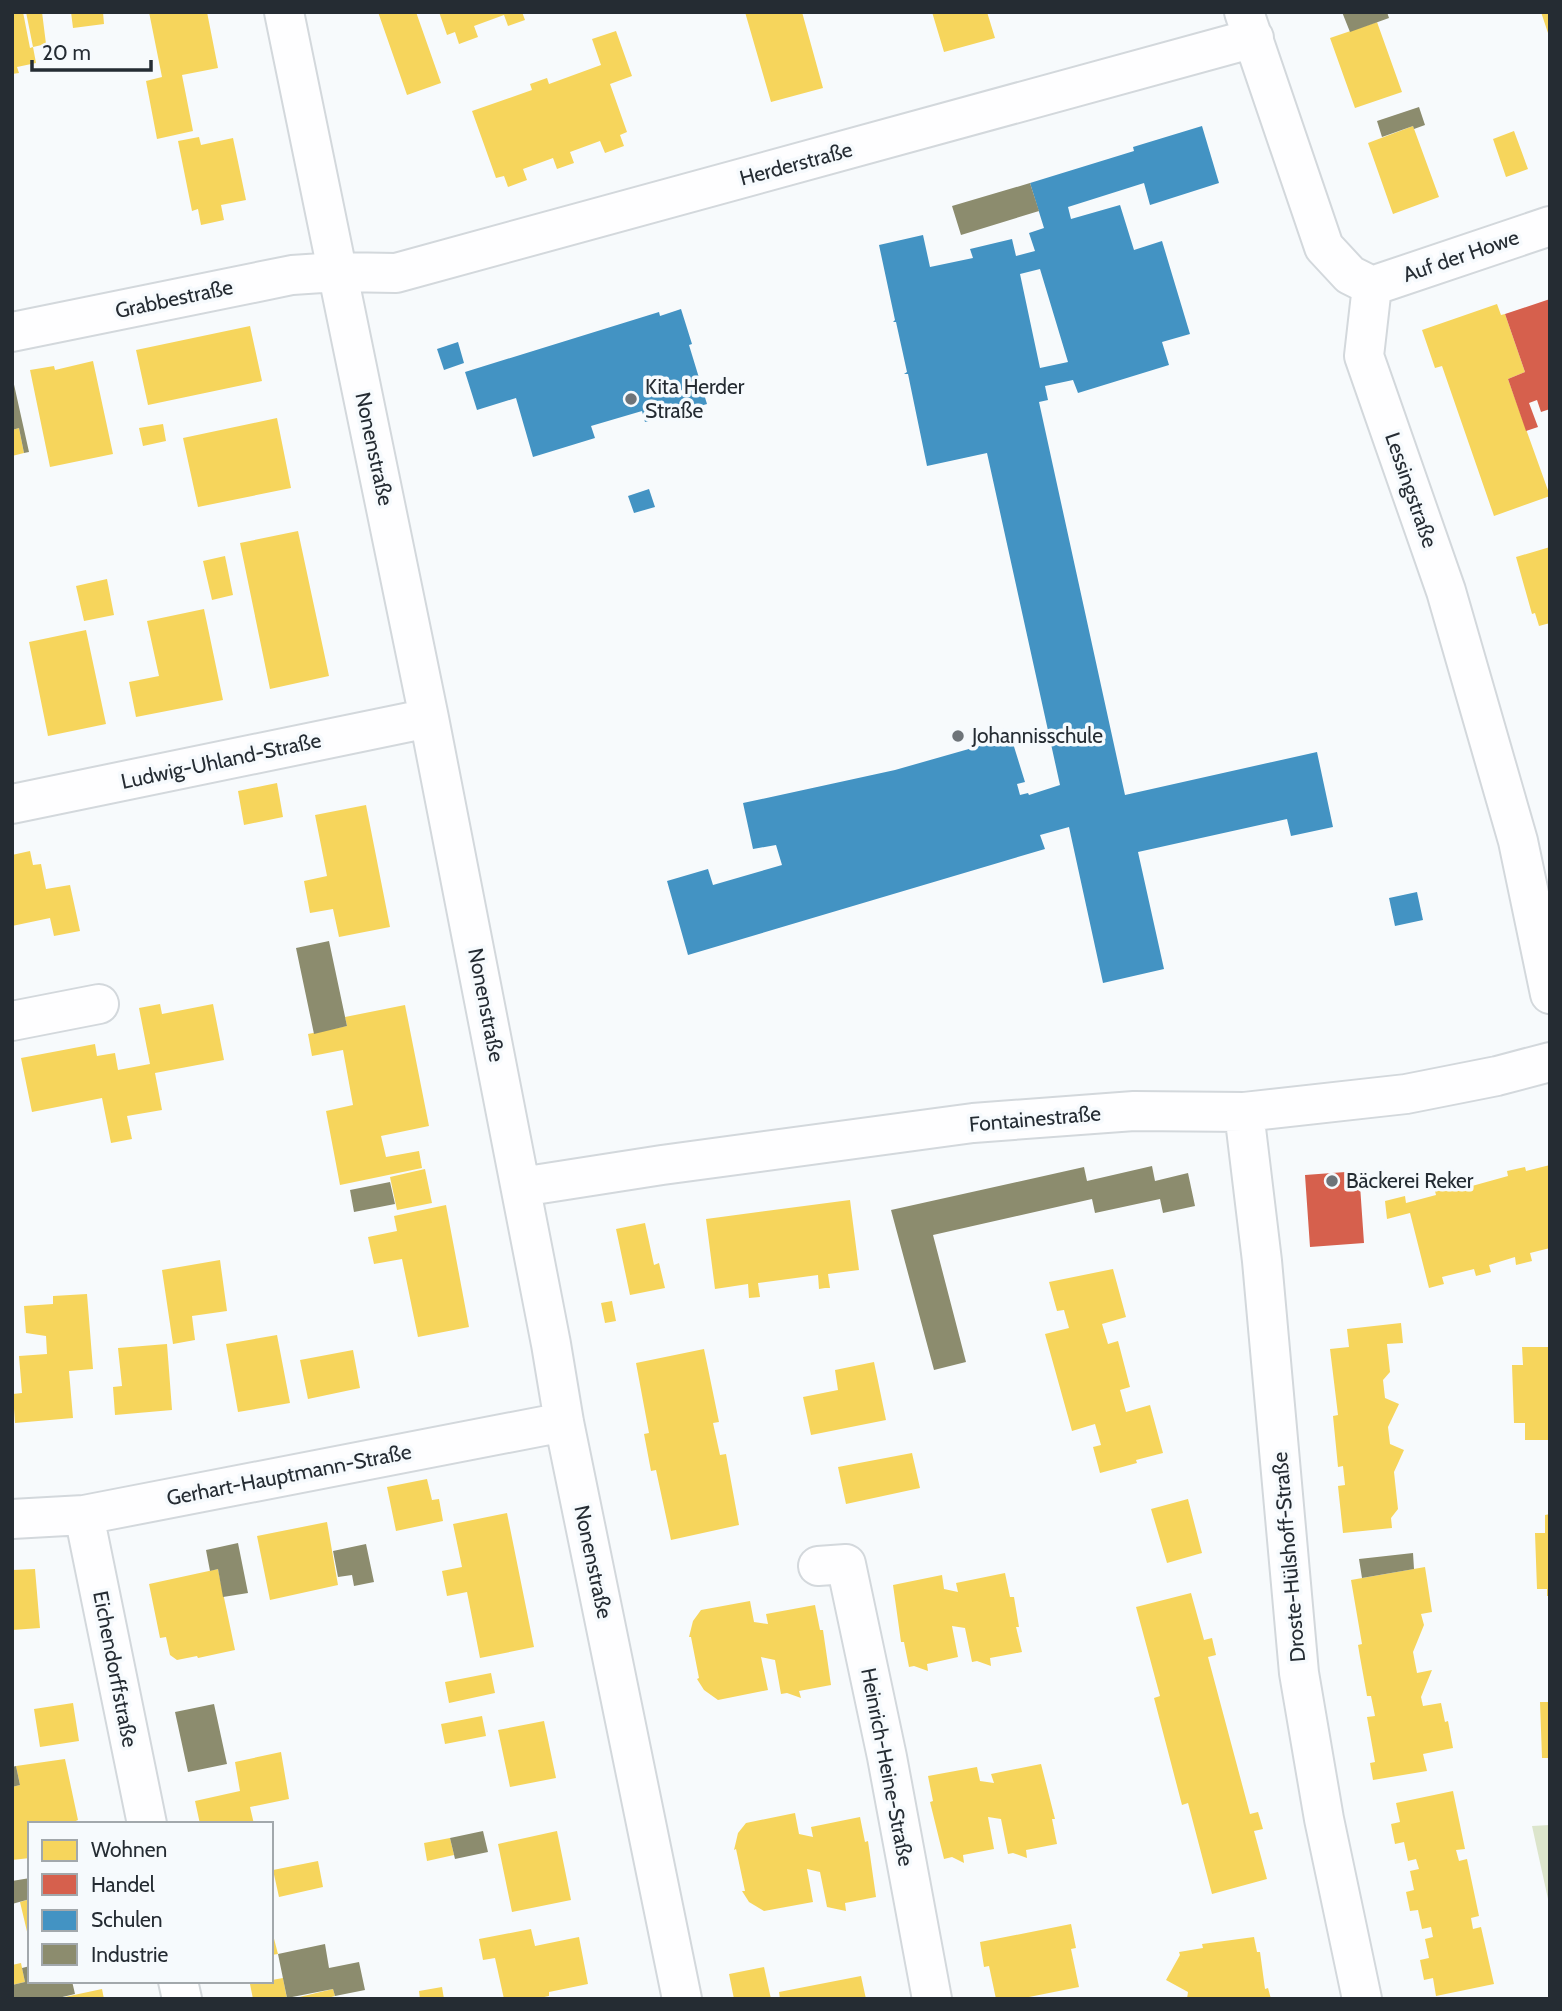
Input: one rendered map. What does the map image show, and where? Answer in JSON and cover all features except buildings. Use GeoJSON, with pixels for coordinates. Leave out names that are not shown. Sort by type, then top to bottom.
{"type":"FeatureCollection","features":[{"type":"Feature","properties":{"kind":"street","name":"Nonenstraße"},"geometry":{"type":"LineString","coordinates":[[284,12],[429,718],[564,1422],[682,1999]]}},
{"type":"Feature","properties":{"kind":"street","name":"Herderstraße"},"geometry":{"type":"LineString","coordinates":[[337,272],[396,273],[1249,25]]}},
{"type":"Feature","properties":{"kind":"street"},"geometry":{"type":"LineString","coordinates":[[1249,25],[1324,247],[1350,275],[1372,286]]}},
{"type":"Feature","properties":{"kind":"street","name":"Auf der Howe"},"geometry":{"type":"LineString","coordinates":[[1372,286],[1550,226]]}},
{"type":"Feature","properties":{"kind":"street","name":"Grabbestraße"},"geometry":{"type":"LineString","coordinates":[[12,332],[292,275],[337,272]]}},
{"type":"Feature","properties":{"kind":"street","name":"Lessingstraße"},"geometry":{"type":"LineString","coordinates":[[1372,286],[1364,356],[1446,591],[1518,841],[1550,994]]}},
{"type":"Feature","properties":{"kind":"street","name":"Ludwig-Uhland-Straße"},"geometry":{"type":"LineString","coordinates":[[12,804],[429,718]]}},
{"type":"Feature","properties":{"kind":"street"},"geometry":{"type":"LineString","coordinates":[[12,1021],[99,1004]]}},
{"type":"Feature","properties":{"kind":"street","name":"Fontainestraße"},"geometry":{"type":"LineString","coordinates":[[521,1187],[973,1123],[1134,1111],[1244,1111],[1406,1094],[1497,1076],[1550,1062]]}},
{"type":"Feature","properties":{"kind":"street","name":"Droste-Hülshoff-Straße"},"geometry":{"type":"LineString","coordinates":[[1244,1111],[1265,1288],[1299,1673],[1324,1819],[1362,1999]]}},
{"type":"Feature","properties":{"kind":"street","name":"Gerhart-Hauptmann-Straße"},"geometry":{"type":"LineString","coordinates":[[12,1519],[84,1515],[564,1422]]}},
{"type":"Feature","properties":{"kind":"street","name":"Eichendorffstraße"},"geometry":{"type":"LineString","coordinates":[[84,1515],[147,1822]]}},
{"type":"Feature","properties":{"kind":"street","name":"Heinrich-Heine-Straße"},"geometry":{"type":"LineString","coordinates":[[818,1566],[846,1564],[887,1757],[932,1999]]}},
{"type":"Feature","properties":{"kind":"green space"},"geometry":{"type":"Polygon","coordinates":[[[1550,1825],[1550,1908],[1532,1826],[1550,1825]]]}},
{"type":"Feature","properties":{"kind":"place","name":"Kita Herder Straße"},"geometry":{"type":"Point","coordinates":[631,399]}},
{"type":"Feature","properties":{"kind":"place","name":"Johannisschule"},"geometry":{"type":"Point","coordinates":[958,736]}},
{"type":"Feature","properties":{"kind":"place","name":"Bäckerei Reker"},"geometry":{"type":"Point","coordinates":[1332,1181]}}]}
